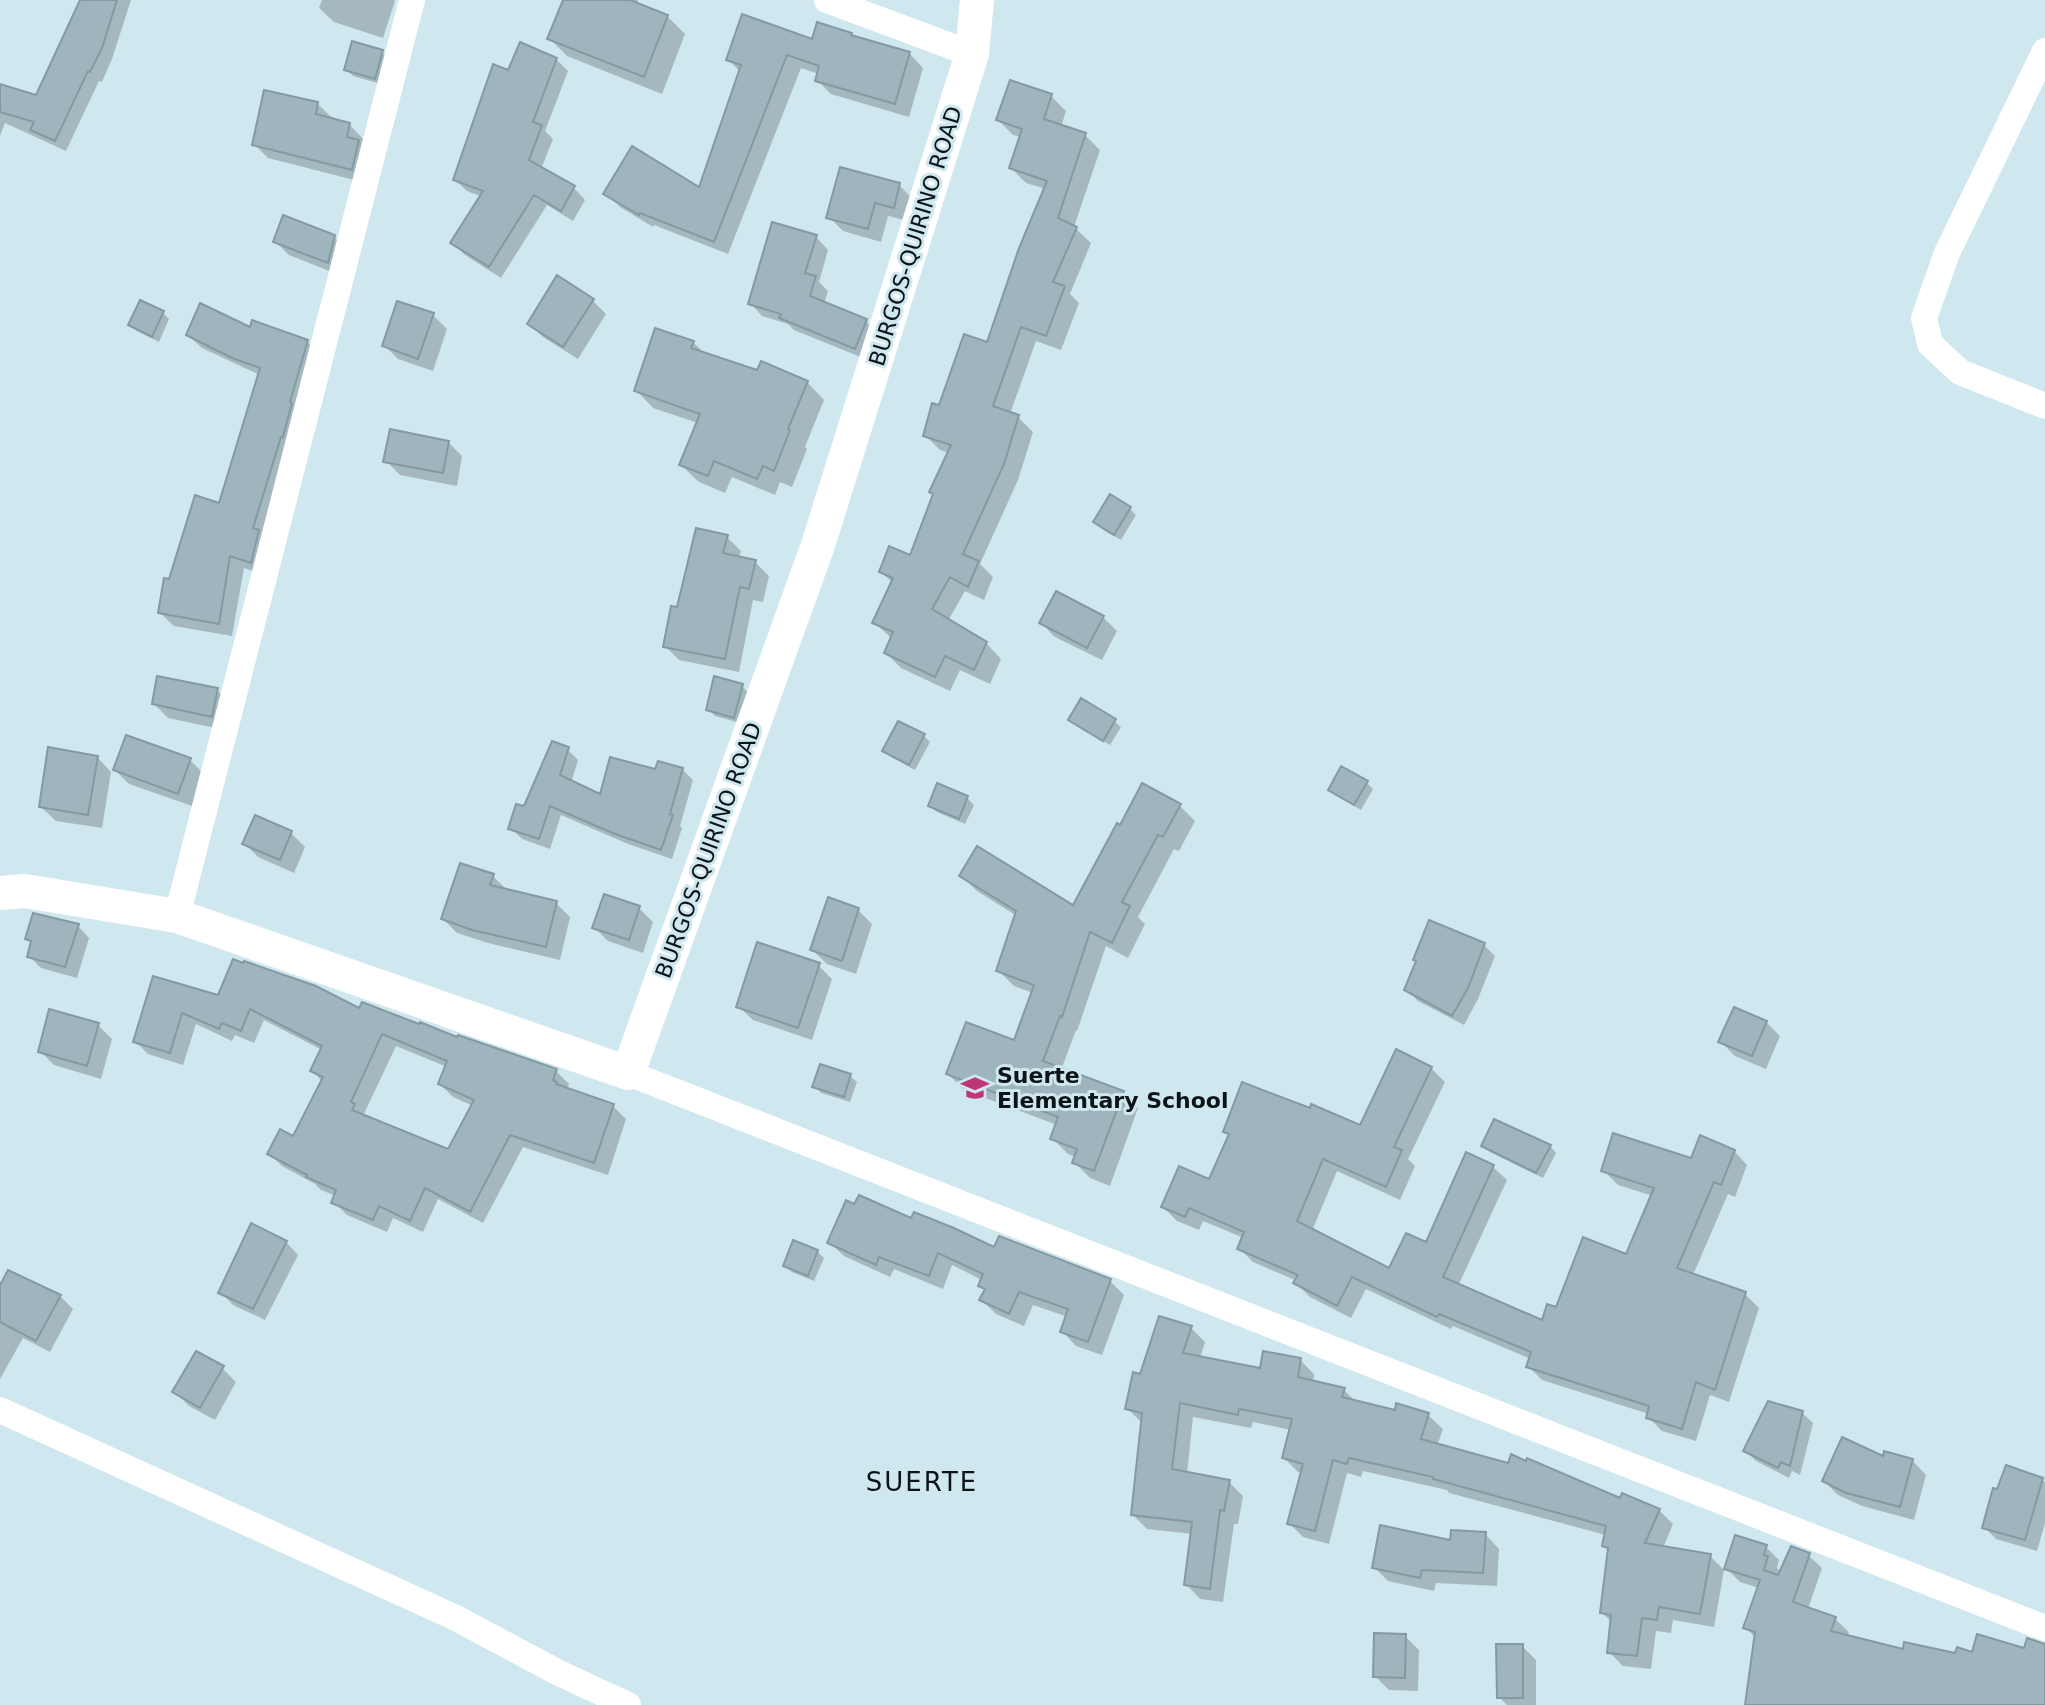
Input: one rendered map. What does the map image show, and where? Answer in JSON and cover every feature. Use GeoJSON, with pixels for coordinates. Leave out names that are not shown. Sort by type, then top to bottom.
{"type":"FeatureCollection","features":[{"type":"Feature","properties":{"kind":"street"},"geometry":{"type":"LineString","coordinates":[[177,916],[412,0]]}},
{"type":"Feature","properties":{"kind":"street"},"geometry":{"type":"LineString","coordinates":[[827,0],[972,54]]}},
{"type":"Feature","properties":{"kind":"street","name":"BURGOS-QUIRINO ROAD"},"geometry":{"type":"LineString","coordinates":[[628,1073],[818,545],[972,54],[977,0]]}},
{"type":"Feature","properties":{"kind":"street"},"geometry":{"type":"LineString","coordinates":[[2045,51],[1947,253],[1924,318],[1930,344],[1960,372],[2045,406]]}},
{"type":"Feature","properties":{"kind":"street"},"geometry":{"type":"LineString","coordinates":[[0,893],[25,891],[177,916],[628,1073],[2045,1628]]}},
{"type":"Feature","properties":{"kind":"street"},"geometry":{"type":"LineString","coordinates":[[0,1410],[456,1618],[557,1672],[628,1705]]}},
{"type":"Feature","properties":{"kind":"building"},"geometry":{"type":"Polygon","coordinates":[[[80,0],[117,0],[102,48],[55,141],[30,130],[34,122],[0,112],[0,84],[36,95],[80,0]]]}},
{"type":"Feature","properties":{"kind":"building"},"geometry":{"type":"Polygon","coordinates":[[[563,0],[630,0],[668,15],[644,77],[547,39],[563,0]]]}},
{"type":"Feature","properties":{"kind":"building"},"geometry":{"type":"Polygon","coordinates":[[[742,14],[812,39],[817,22],[910,52],[895,104],[815,81],[819,66],[787,55],[714,242],[639,215],[603,194],[632,146],[699,187],[741,65],[726,60],[742,14]]]}},
{"type":"Feature","properties":{"kind":"building"},"geometry":{"type":"Polygon","coordinates":[[[352,41],[383,50],[375,79],[344,70],[352,41]]]}},
{"type":"Feature","properties":{"kind":"building"},"geometry":{"type":"Polygon","coordinates":[[[520,42],[557,58],[533,122],[542,125],[529,160],[575,186],[561,211],[534,195],[489,267],[450,243],[483,191],[453,180],[493,64],[508,70],[520,42]]]}},
{"type":"Feature","properties":{"kind":"building"},"geometry":{"type":"Polygon","coordinates":[[[1010,80],[1052,94],[1044,119],[1086,133],[1058,218],[1077,227],[1053,282],[1065,286],[1046,336],[1021,327],[993,406],[1019,415],[1004,464],[963,554],[979,561],[968,587],[950,577],[932,609],[987,642],[974,670],[945,656],[935,677],[884,653],[893,632],[872,623],[893,578],[879,572],[889,546],[910,555],[933,494],[929,492],[951,445],[923,436],[932,403],[939,405],[964,334],[987,342],[1019,248],[1047,181],[1009,168],[1022,129],[996,120],[1010,80]]]}},
{"type":"Feature","properties":{"kind":"building"},"geometry":{"type":"Polygon","coordinates":[[[264,90],[318,102],[316,114],[350,123],[347,137],[359,140],[352,170],[252,145],[264,90]]]}},
{"type":"Feature","properties":{"kind":"building"},"geometry":{"type":"Polygon","coordinates":[[[840,167],[900,183],[894,208],[875,203],[868,229],[826,218],[840,167]]]}},
{"type":"Feature","properties":{"kind":"building"},"geometry":{"type":"Polygon","coordinates":[[[283,215],[335,235],[328,263],[273,242],[283,215]]]}},
{"type":"Feature","properties":{"kind":"building"},"geometry":{"type":"Polygon","coordinates":[[[772,222],[817,235],[805,273],[816,276],[810,296],[867,319],[855,349],[779,318],[781,314],[748,304],[772,222]]]}},
{"type":"Feature","properties":{"kind":"building"},"geometry":{"type":"Polygon","coordinates":[[[557,275],[594,299],[563,347],[527,324],[557,275]]]}},
{"type":"Feature","properties":{"kind":"building"},"geometry":{"type":"Polygon","coordinates":[[[140,300],[164,311],[152,337],[128,325],[140,300]]]}},
{"type":"Feature","properties":{"kind":"building"},"geometry":{"type":"Polygon","coordinates":[[[397,301],[434,313],[418,359],[382,346],[397,301]]]}},
{"type":"Feature","properties":{"kind":"building"},"geometry":{"type":"Polygon","coordinates":[[[200,303],[250,327],[252,320],[308,340],[283,437],[253,528],[259,530],[251,563],[230,556],[219,624],[158,613],[164,578],[169,579],[195,495],[219,503],[260,368],[186,335],[200,303]]]}},
{"type":"Feature","properties":{"kind":"building"},"geometry":{"type":"Polygon","coordinates":[[[655,328],[694,341],[691,348],[757,370],[761,361],[808,381],[774,471],[763,466],[757,479],[714,461],[708,476],[679,465],[700,414],[634,391],[655,328]]]}},
{"type":"Feature","properties":{"kind":"building"},"geometry":{"type":"Polygon","coordinates":[[[390,429],[449,441],[443,473],[383,462],[390,429]]]}},
{"type":"Feature","properties":{"kind":"building"},"geometry":{"type":"Polygon","coordinates":[[[1110,494],[1131,507],[1114,535],[1093,522],[1110,494]]]}},
{"type":"Feature","properties":{"kind":"building"},"geometry":{"type":"Polygon","coordinates":[[[696,528],[728,535],[723,553],[756,560],[749,589],[740,587],[725,659],[663,647],[671,606],[677,607],[696,528]]]}},
{"type":"Feature","properties":{"kind":"building"},"geometry":{"type":"Polygon","coordinates":[[[1056,591],[1104,616],[1087,648],[1039,623],[1056,591]]]}},
{"type":"Feature","properties":{"kind":"building"},"geometry":{"type":"Polygon","coordinates":[[[157,676],[218,688],[212,717],[152,704],[157,676]]]}},
{"type":"Feature","properties":{"kind":"building"},"geometry":{"type":"Polygon","coordinates":[[[714,676],[743,684],[734,718],[706,710],[714,676]]]}},
{"type":"Feature","properties":{"kind":"building"},"geometry":{"type":"Polygon","coordinates":[[[1081,698],[1116,719],[1103,741],[1068,720],[1081,698]]]}},
{"type":"Feature","properties":{"kind":"building"},"geometry":{"type":"Polygon","coordinates":[[[898,721],[925,734],[909,765],[882,751],[898,721]]]}},
{"type":"Feature","properties":{"kind":"building"},"geometry":{"type":"Polygon","coordinates":[[[126,735],[191,758],[178,794],[113,770],[126,735]]]}},
{"type":"Feature","properties":{"kind":"building"},"geometry":{"type":"Polygon","coordinates":[[[552,741],[569,747],[560,775],[600,794],[610,757],[655,769],[658,761],[683,768],[670,814],[673,815],[661,850],[550,806],[539,839],[508,829],[516,804],[524,806],[552,741]]]}},
{"type":"Feature","properties":{"kind":"building"},"geometry":{"type":"Polygon","coordinates":[[[48,747],[98,756],[88,815],[39,807],[48,747]]]}},
{"type":"Feature","properties":{"kind":"building"},"geometry":{"type":"Polygon","coordinates":[[[1341,766],[1368,781],[1354,805],[1328,790],[1341,766]]]}},
{"type":"Feature","properties":{"kind":"building"},"geometry":{"type":"Polygon","coordinates":[[[937,783],[968,796],[959,819],[928,806],[937,783]]]}},
{"type":"Feature","properties":{"kind":"building"},"geometry":{"type":"Polygon","coordinates":[[[1142,783],[1181,804],[1163,837],[1158,835],[1122,902],[1130,906],[1112,943],[1090,932],[1062,1017],[1043,1061],[1124,1091],[1094,1171],[1072,1163],[1077,1149],[1050,1139],[1058,1117],[946,1074],[966,1022],[1014,1040],[1034,985],[996,971],[1016,911],[959,876],[977,846],[1073,905],[1142,783]]]}},
{"type":"Feature","properties":{"kind":"building"},"geometry":{"type":"Polygon","coordinates":[[[255,815],[292,831],[280,860],[242,844],[255,815]]]}},
{"type":"Feature","properties":{"kind":"building"},"geometry":{"type":"Polygon","coordinates":[[[460,863],[494,874],[490,885],[557,901],[546,947],[472,930],[441,919],[460,863]]]}},
{"type":"Feature","properties":{"kind":"building"},"geometry":{"type":"Polygon","coordinates":[[[604,894],[640,906],[629,940],[592,928],[604,894]]]}},
{"type":"Feature","properties":{"kind":"building"},"geometry":{"type":"Polygon","coordinates":[[[828,897],[859,908],[842,961],[810,950],[828,897]]]}},
{"type":"Feature","properties":{"kind":"building"},"geometry":{"type":"Polygon","coordinates":[[[33,913],[79,924],[65,967],[27,957],[31,941],[25,939],[33,913]]]}},
{"type":"Feature","properties":{"kind":"building"},"geometry":{"type":"Polygon","coordinates":[[[1429,920],[1485,943],[1468,988],[1452,1016],[1404,990],[1429,920]]]}},
{"type":"Feature","properties":{"kind":"building"},"geometry":{"type":"Polygon","coordinates":[[[757,942],[820,963],[798,1028],[736,1007],[757,942]]]}},
{"type":"Feature","properties":{"kind":"building"},"geometry":{"type":"Polygon","coordinates":[[[233,959],[244,961],[316,986],[359,1008],[362,1002],[557,1069],[553,1080],[556,1084],[614,1104],[594,1163],[510,1135],[470,1212],[425,1188],[410,1221],[379,1206],[373,1220],[331,1203],[336,1190],[267,1154],[280,1129],[293,1136],[323,1077],[310,1071],[322,1046],[250,1009],[241,1031],[222,1023],[219,1029],[182,1013],[170,1053],[133,1042],[153,976],[218,995],[233,959]],[[382,1034],[351,1102],[355,1104],[352,1110],[448,1149],[474,1100],[438,1084],[447,1061],[382,1034]]]}},
{"type":"Feature","properties":{"kind":"building"},"geometry":{"type":"Polygon","coordinates":[[[1734,1007],[1767,1021],[1752,1056],[1718,1042],[1734,1007]]]}},
{"type":"Feature","properties":{"kind":"building"},"geometry":{"type":"Polygon","coordinates":[[[49,1009],[99,1023],[87,1066],[38,1052],[49,1009]]]}},
{"type":"Feature","properties":{"kind":"building"},"geometry":{"type":"Polygon","coordinates":[[[1396,1049],[1432,1067],[1394,1147],[1402,1150],[1386,1187],[1323,1159],[1297,1221],[1389,1268],[1406,1233],[1426,1242],[1466,1152],[1494,1165],[1443,1277],[1542,1320],[1547,1304],[1556,1307],[1583,1237],[1626,1254],[1654,1188],[1601,1171],[1613,1133],[1691,1158],[1700,1135],[1735,1150],[1721,1185],[1714,1182],[1677,1268],[1746,1292],[1715,1390],[1696,1382],[1682,1429],[1646,1418],[1649,1406],[1526,1367],[1531,1352],[1439,1314],[1437,1317],[1352,1277],[1337,1306],[1293,1283],[1298,1275],[1237,1249],[1244,1232],[1189,1208],[1185,1217],[1161,1207],[1179,1166],[1209,1179],[1229,1134],[1223,1132],[1242,1082],[1310,1108],[1311,1104],[1360,1125],[1396,1049]]]}},
{"type":"Feature","properties":{"kind":"building"},"geometry":{"type":"Polygon","coordinates":[[[820,1064],[851,1074],[844,1097],[812,1087],[820,1064]]]}},
{"type":"Feature","properties":{"kind":"building"},"geometry":{"type":"Polygon","coordinates":[[[1494,1119],[1551,1145],[1536,1173],[1481,1146],[1494,1119]]]}},
{"type":"Feature","properties":{"kind":"building"},"geometry":{"type":"Polygon","coordinates":[[[859,1195],[911,1218],[914,1212],[994,1247],[999,1236],[1111,1279],[1088,1342],[1060,1332],[1068,1309],[1019,1292],[1009,1314],[979,1300],[985,1289],[978,1286],[983,1274],[938,1253],[929,1276],[879,1257],[876,1265],[827,1243],[846,1200],[854,1204],[859,1195]]]}},
{"type":"Feature","properties":{"kind":"building"},"geometry":{"type":"Polygon","coordinates":[[[251,1223],[287,1241],[253,1309],[218,1293],[251,1223]]]}},
{"type":"Feature","properties":{"kind":"building"},"geometry":{"type":"Polygon","coordinates":[[[793,1240],[818,1250],[808,1276],[783,1266],[793,1240]]]}},
{"type":"Feature","properties":{"kind":"building"},"geometry":{"type":"Polygon","coordinates":[[[8,1270],[61,1295],[36,1341],[0,1322],[0,1285],[8,1270]]]}},
{"type":"Feature","properties":{"kind":"building"},"geometry":{"type":"Polygon","coordinates":[[[1159,1316],[1192,1326],[1183,1353],[1260,1368],[1263,1351],[1301,1358],[1298,1377],[1345,1388],[1342,1397],[1395,1410],[1396,1403],[1429,1413],[1421,1439],[1508,1463],[1511,1454],[1526,1461],[1527,1458],[1620,1498],[1622,1493],[1660,1509],[1645,1543],[1711,1554],[1700,1614],[1659,1607],[1657,1620],[1642,1618],[1637,1656],[1607,1653],[1611,1615],[1600,1613],[1608,1548],[1602,1546],[1606,1526],[1433,1477],[1349,1458],[1347,1464],[1333,1460],[1315,1531],[1287,1524],[1303,1464],[1282,1458],[1292,1419],[1239,1409],[1238,1415],[1180,1403],[1172,1469],[1230,1480],[1224,1511],[1220,1510],[1210,1589],[1184,1585],[1192,1522],[1131,1515],[1142,1413],[1125,1409],[1133,1372],[1140,1374],[1159,1316]]]}},
{"type":"Feature","properties":{"kind":"building"},"geometry":{"type":"Polygon","coordinates":[[[196,1351],[224,1366],[200,1408],[172,1392],[196,1351]]]}},
{"type":"Feature","properties":{"kind":"building"},"geometry":{"type":"Polygon","coordinates":[[[1768,1401],[1803,1411],[1790,1466],[1781,1462],[1778,1468],[1743,1451],[1768,1401]]]}},
{"type":"Feature","properties":{"kind":"building"},"geometry":{"type":"Polygon","coordinates":[[[1842,1437],[1883,1456],[1884,1451],[1913,1459],[1900,1507],[1846,1493],[1822,1481],[1842,1437]]]}},
{"type":"Feature","properties":{"kind":"building"},"geometry":{"type":"Polygon","coordinates":[[[2006,1465],[2043,1478],[2025,1540],[1982,1528],[1993,1488],[1997,1489],[2006,1465]]]}},
{"type":"Feature","properties":{"kind":"building"},"geometry":{"type":"Polygon","coordinates":[[[1380,1525],[1450,1540],[1451,1530],[1486,1532],[1483,1573],[1422,1570],[1420,1578],[1372,1568],[1380,1525]]]}},
{"type":"Feature","properties":{"kind":"building"},"geometry":{"type":"Polygon","coordinates":[[[1735,1535],[1767,1545],[1764,1570],[1778,1575],[1791,1546],[1810,1553],[1793,1602],[1836,1617],[1831,1631],[1903,1649],[1904,1642],[1955,1653],[1957,1647],[1972,1652],[1977,1634],[2024,1648],[2027,1638],[2045,1644],[2045,1705],[1745,1705],[1755,1632],[1743,1628],[1760,1580],[1724,1569],[1735,1535]]]}},
{"type":"Feature","properties":{"kind":"building"},"geometry":{"type":"Polygon","coordinates":[[[1374,1633],[1406,1634],[1405,1678],[1373,1677],[1374,1633]]]}},
{"type":"Feature","properties":{"kind":"building"},"geometry":{"type":"Polygon","coordinates":[[[1496,1644],[1523,1644],[1523,1698],[1497,1698],[1496,1644]]]}},
{"type":"Feature","properties":{"kind":"place","name":"Suerte Elementary School"},"geometry":{"type":"Point","coordinates":[975,1088]}},
{"type":"Feature","properties":{"kind":"district","name":"SUERTE"},"geometry":{"type":"Point","coordinates":[922,1482]}}]}
